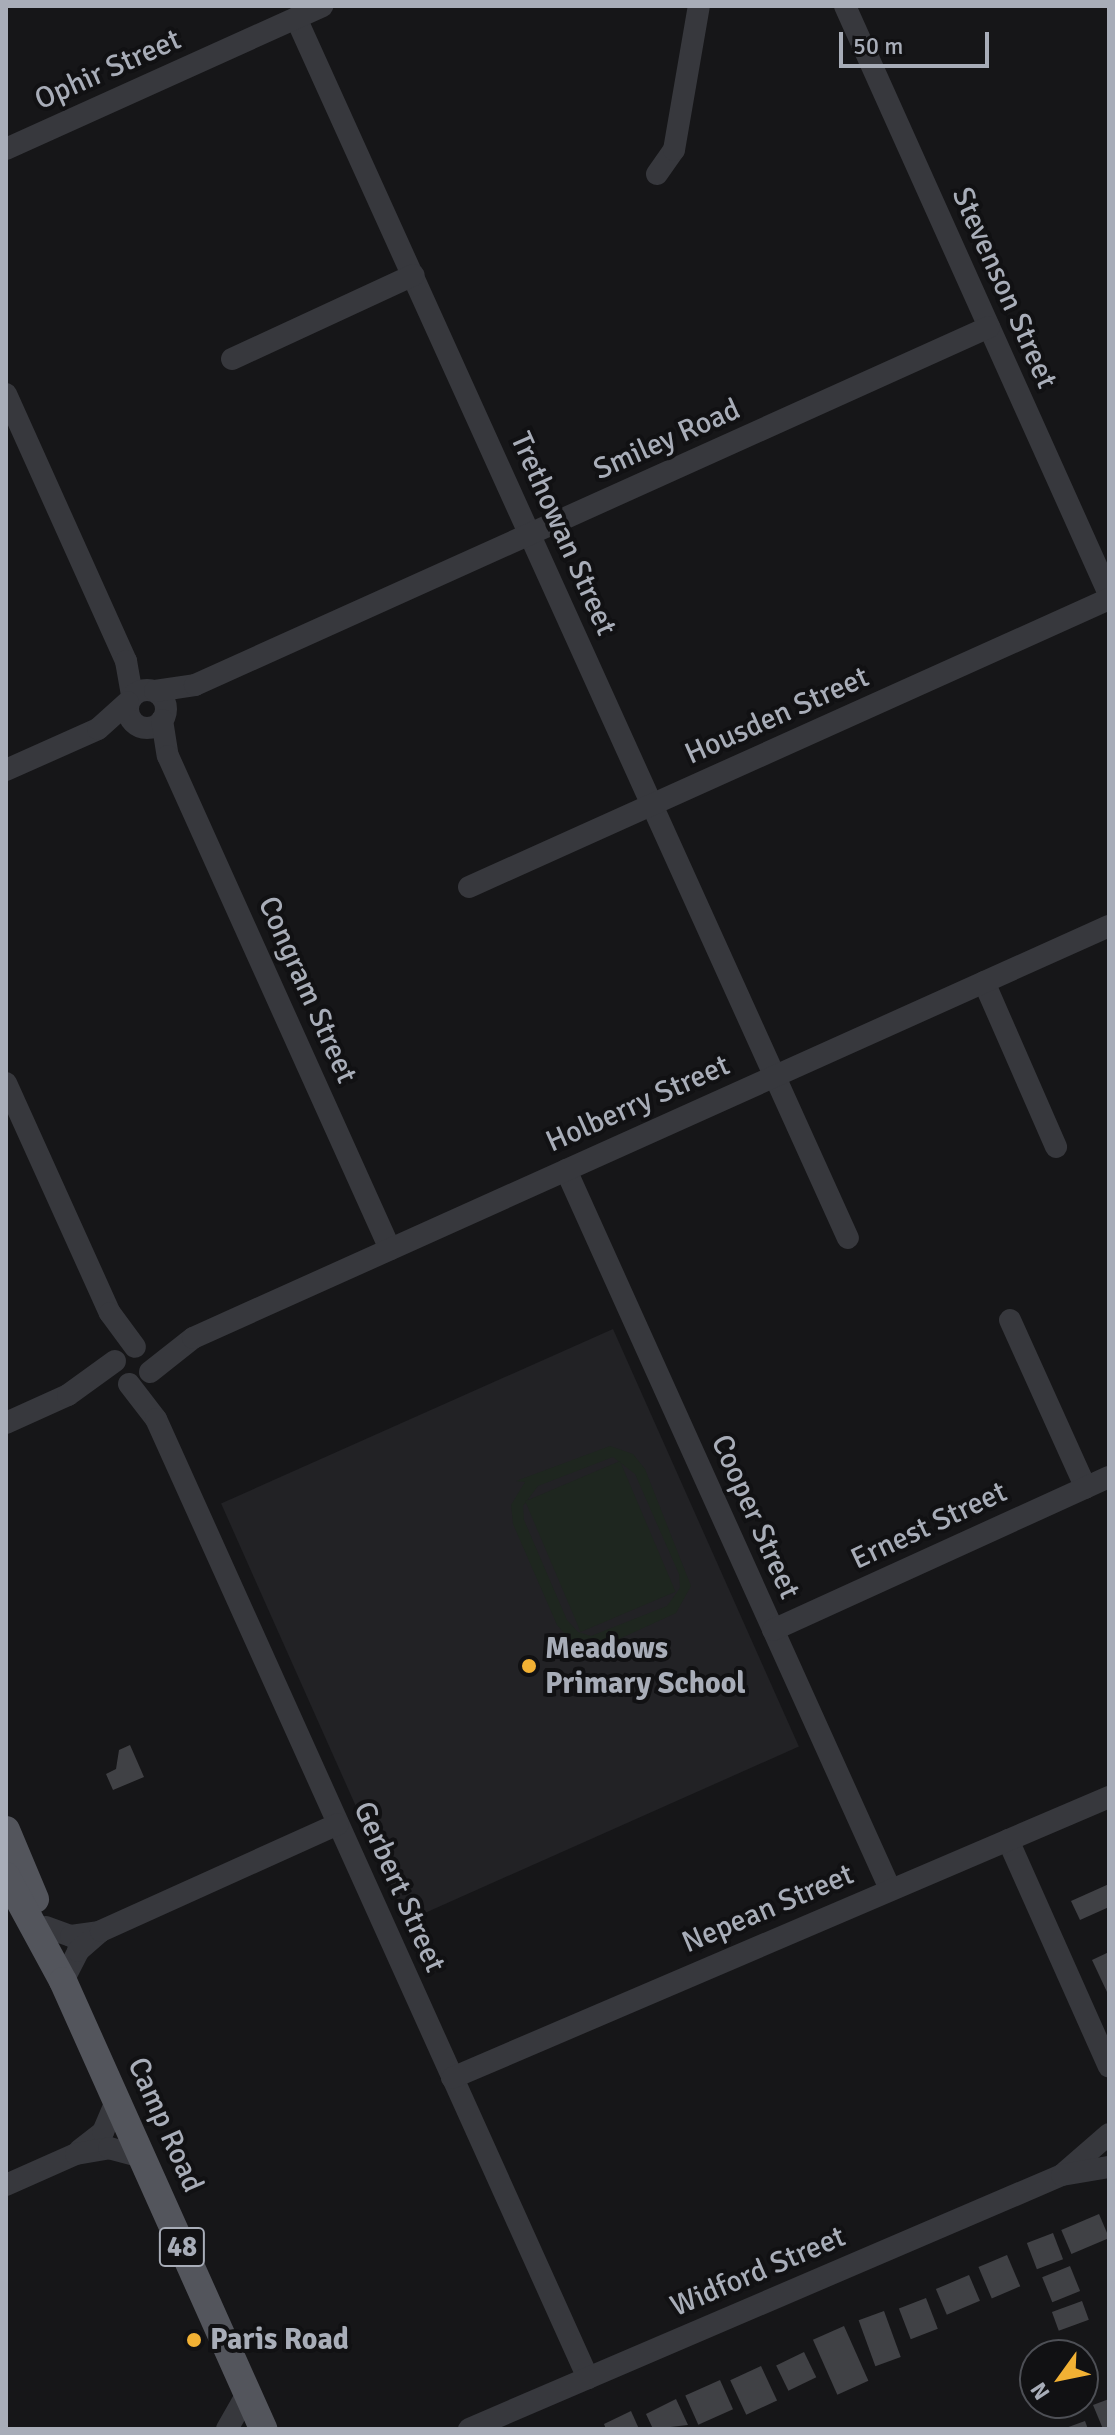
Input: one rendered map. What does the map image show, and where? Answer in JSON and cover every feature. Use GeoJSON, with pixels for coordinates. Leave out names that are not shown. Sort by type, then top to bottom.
{"type":"FeatureCollection","features":[{"type":"Feature","properties":{"kind":"main road","name":"Camp Road"},"geometry":{"type":"LineString","coordinates":[[6,1830],[46,1927],[63,1981]]}},
{"type":"Feature","properties":{"kind":"main road","name":"Camp Road"},"geometry":{"type":"LineString","coordinates":[[6,1876],[63,1981],[263,2429]]}},
{"type":"Feature","properties":{"kind":"street","name":"Ophir Street"},"geometry":{"type":"LineString","coordinates":[[6,149],[322,6]]}},
{"type":"Feature","properties":{"kind":"street"},"geometry":{"type":"LineString","coordinates":[[657,174],[674,150],[699,6]]}},
{"type":"Feature","properties":{"kind":"street","name":"Stevenson Street"},"geometry":{"type":"LineString","coordinates":[[845,6],[1109,597]]}},
{"type":"Feature","properties":{"kind":"street","name":"Trethowan Street"},"geometry":{"type":"LineString","coordinates":[[296,18],[848,1238]]}},
{"type":"Feature","properties":{"kind":"street"},"geometry":{"type":"LineString","coordinates":[[232,359],[414,275]]}},
{"type":"Feature","properties":{"kind":"street","name":"Smiley Road"},"geometry":{"type":"LineString","coordinates":[[142,695],[195,685],[989,327]]}},
{"type":"Feature","properties":{"kind":"street"},"geometry":{"type":"LineString","coordinates":[[6,394],[142,695],[165,703],[153,722]]}},
{"type":"Feature","properties":{"kind":"street","name":"Housden Street"},"geometry":{"type":"LineString","coordinates":[[469,887],[1109,597]]}},
{"type":"Feature","properties":{"kind":"street","name":"Smiley Road"},"geometry":{"type":"LineString","coordinates":[[153,722],[195,685]]}},
{"type":"Feature","properties":{"kind":"street"},"geometry":{"type":"LineString","coordinates":[[142,695],[128,713],[153,722]]}},
{"type":"Feature","properties":{"kind":"street"},"geometry":{"type":"LineString","coordinates":[[6,770],[98,729],[142,695]]}},
{"type":"Feature","properties":{"kind":"street"},"geometry":{"type":"LineString","coordinates":[[98,729],[153,722]]}},
{"type":"Feature","properties":{"kind":"street","name":"Congram Street"},"geometry":{"type":"LineString","coordinates":[[153,722],[390,1249]]}},
{"type":"Feature","properties":{"kind":"street","name":"Holberry Street"},"geometry":{"type":"LineString","coordinates":[[68,1395],[126,1353],[193,1338],[1109,926]]}},
{"type":"Feature","properties":{"kind":"street"},"geometry":{"type":"LineString","coordinates":[[984,982],[1056,1147]]}},
{"type":"Feature","properties":{"kind":"street"},"geometry":{"type":"LineString","coordinates":[[6,1083],[126,1353],[150,1361],[137,1379],[115,1371],[126,1353]]}},
{"type":"Feature","properties":{"kind":"street","name":"Cooper Street"},"geometry":{"type":"LineString","coordinates":[[566,1170],[890,1889]]}},
{"type":"Feature","properties":{"kind":"street"},"geometry":{"type":"LineString","coordinates":[[1010,1320],[1086,1488]]}},
{"type":"Feature","properties":{"kind":"street","name":"Holberry Street"},"geometry":{"type":"LineString","coordinates":[[6,1423],[68,1395],[137,1379],[193,1338]]}},
{"type":"Feature","properties":{"kind":"street","name":"Gerbert Street"},"geometry":{"type":"LineString","coordinates":[[137,1379],[588,2378]]}},
{"type":"Feature","properties":{"kind":"street","name":"Ernest Street"},"geometry":{"type":"LineString","coordinates":[[773,1630],[1109,1477]]}},
{"type":"Feature","properties":{"kind":"street","name":"Nepean Street"},"geometry":{"type":"LineString","coordinates":[[452,2078],[1109,1797]]}},
{"type":"Feature","properties":{"kind":"street"},"geometry":{"type":"LineString","coordinates":[[46,1927],[71,1936],[101,1931],[338,1824]]}},
{"type":"Feature","properties":{"kind":"street"},"geometry":{"type":"LineString","coordinates":[[1008,1840],[1109,2067]]}},
{"type":"Feature","properties":{"kind":"street"},"geometry":{"type":"LineString","coordinates":[[63,1981],[78,1951],[101,1931]]}},
{"type":"Feature","properties":{"kind":"street"},"geometry":{"type":"LineString","coordinates":[[76,2154],[103,2132],[116,2101]]}},
{"type":"Feature","properties":{"kind":"street","name":"Widford Street"},"geometry":{"type":"LineString","coordinates":[[1062,2175],[1109,2134]]}},
{"type":"Feature","properties":{"kind":"street"},"geometry":{"type":"LineString","coordinates":[[6,2185],[76,2154],[109,2148],[142,2157]]}},
{"type":"Feature","properties":{"kind":"street","name":"Widford Street"},"geometry":{"type":"LineString","coordinates":[[473,2428],[1062,2175],[1109,2167]]}},
{"type":"Feature","properties":{"kind":"street"},"geometry":{"type":"LineString","coordinates":[[227,2429],[247,2394]]}},
{"type":"Feature","properties":{"kind":"shaded area","name":"Meadows Primary School"},"geometry":{"type":"Polygon","coordinates":[[[613,1329],[799,1746],[407,1921],[221,1503],[613,1329]]]}},
{"type":"Feature","properties":{"kind":"shaded area"},"geometry":{"type":"Polygon","coordinates":[[[610,1446],[633,1454],[645,1469],[691,1586],[676,1613],[606,1645],[588,1647],[572,1642],[557,1625],[513,1524],[511,1505],[525,1482],[516,1481],[610,1446]],[[613,1457],[538,1486],[523,1506],[524,1520],[567,1620],[578,1632],[591,1636],[667,1606],[680,1588],[679,1574],[635,1474],[613,1457]]]}},
{"type":"Feature","properties":{"kind":"shaded area"},"geometry":{"type":"Polygon","coordinates":[[[620,1461],[675,1592],[581,1632],[525,1501],[620,1461]]]}},
{"type":"Feature","properties":{"kind":"building"},"geometry":{"type":"Polygon","coordinates":[[[130,1745],[144,1777],[113,1790],[106,1774],[116,1769],[119,1750],[130,1745]]]}},
{"type":"Feature","properties":{"kind":"building"},"geometry":{"type":"Polygon","coordinates":[[[1109,1884],[1109,1907],[1080,1920],[1071,1901],[1109,1884]]]}},
{"type":"Feature","properties":{"kind":"building"},"geometry":{"type":"Polygon","coordinates":[[[1109,1952],[1109,1991],[1107,1992],[1092,1960],[1109,1952]]]}},
{"type":"Feature","properties":{"kind":"building"},"geometry":{"type":"Polygon","coordinates":[[[1099,2214],[1109,2238],[1071,2254],[1061,2230],[1099,2214]]]}},
{"type":"Feature","properties":{"kind":"building"},"geometry":{"type":"Polygon","coordinates":[[[1053,2233],[1063,2259],[1037,2269],[1027,2243],[1053,2233]]]}},
{"type":"Feature","properties":{"kind":"building"},"geometry":{"type":"Polygon","coordinates":[[[1007,2255],[1020,2286],[992,2298],[978,2267],[1007,2255]]]}},
{"type":"Feature","properties":{"kind":"building"},"geometry":{"type":"Polygon","coordinates":[[[1070,2266],[1080,2291],[1052,2302],[1042,2277],[1070,2266]]]}},
{"type":"Feature","properties":{"kind":"building"},"geometry":{"type":"Polygon","coordinates":[[[969,2275],[980,2301],[947,2315],[936,2289],[969,2275]]]}},
{"type":"Feature","properties":{"kind":"building"},"geometry":{"type":"Polygon","coordinates":[[[926,2298],[938,2329],[911,2339],[899,2308],[926,2298]]]}},
{"type":"Feature","properties":{"kind":"building"},"geometry":{"type":"Polygon","coordinates":[[[1082,2301],[1089,2320],[1059,2331],[1052,2312],[1082,2301]]]}},
{"type":"Feature","properties":{"kind":"building"},"geometry":{"type":"Polygon","coordinates":[[[884,2311],[901,2357],[875,2366],[859,2320],[884,2311]]]}},
{"type":"Feature","properties":{"kind":"building"},"geometry":{"type":"Polygon","coordinates":[[[844,2326],[868,2381],[837,2395],[813,2340],[844,2326]]]}},
{"type":"Feature","properties":{"kind":"building"},"geometry":{"type":"Polygon","coordinates":[[[804,2352],[816,2377],[788,2391],[776,2366],[804,2352]]]}},
{"type":"Feature","properties":{"kind":"building"},"geometry":{"type":"Polygon","coordinates":[[[761,2366],[777,2400],[746,2415],[730,2380],[761,2366]]]}},
{"type":"Feature","properties":{"kind":"building"},"geometry":{"type":"Polygon","coordinates":[[[720,2380],[733,2409],[698,2425],[685,2395],[720,2380]]]}},
{"type":"Feature","properties":{"kind":"building"},"geometry":{"type":"Polygon","coordinates":[[[676,2399],[688,2425],[653,2429],[646,2414],[676,2399]]]}},
{"type":"Feature","properties":{"kind":"building"},"geometry":{"type":"Polygon","coordinates":[[[1109,2399],[1109,2429],[1103,2429],[1099,2419],[1099,2403],[1109,2399]]]}},
{"type":"Feature","properties":{"kind":"building"},"geometry":{"type":"Polygon","coordinates":[[[631,2411],[639,2429],[606,2429],[604,2424],[631,2411]]]}},
{"type":"Feature","properties":{"kind":"building"},"geometry":{"type":"Polygon","coordinates":[[[1085,2421],[1088,2429],[1063,2429],[1085,2421]]]}},
{"type":"Feature","properties":{"kind":"place","name":"Meadows Primary School"},"geometry":{"type":"Point","coordinates":[529,1666]}},
{"type":"Feature","properties":{"kind":"place","name":"Paris Road"},"geometry":{"type":"Point","coordinates":[194,2340]}}]}
